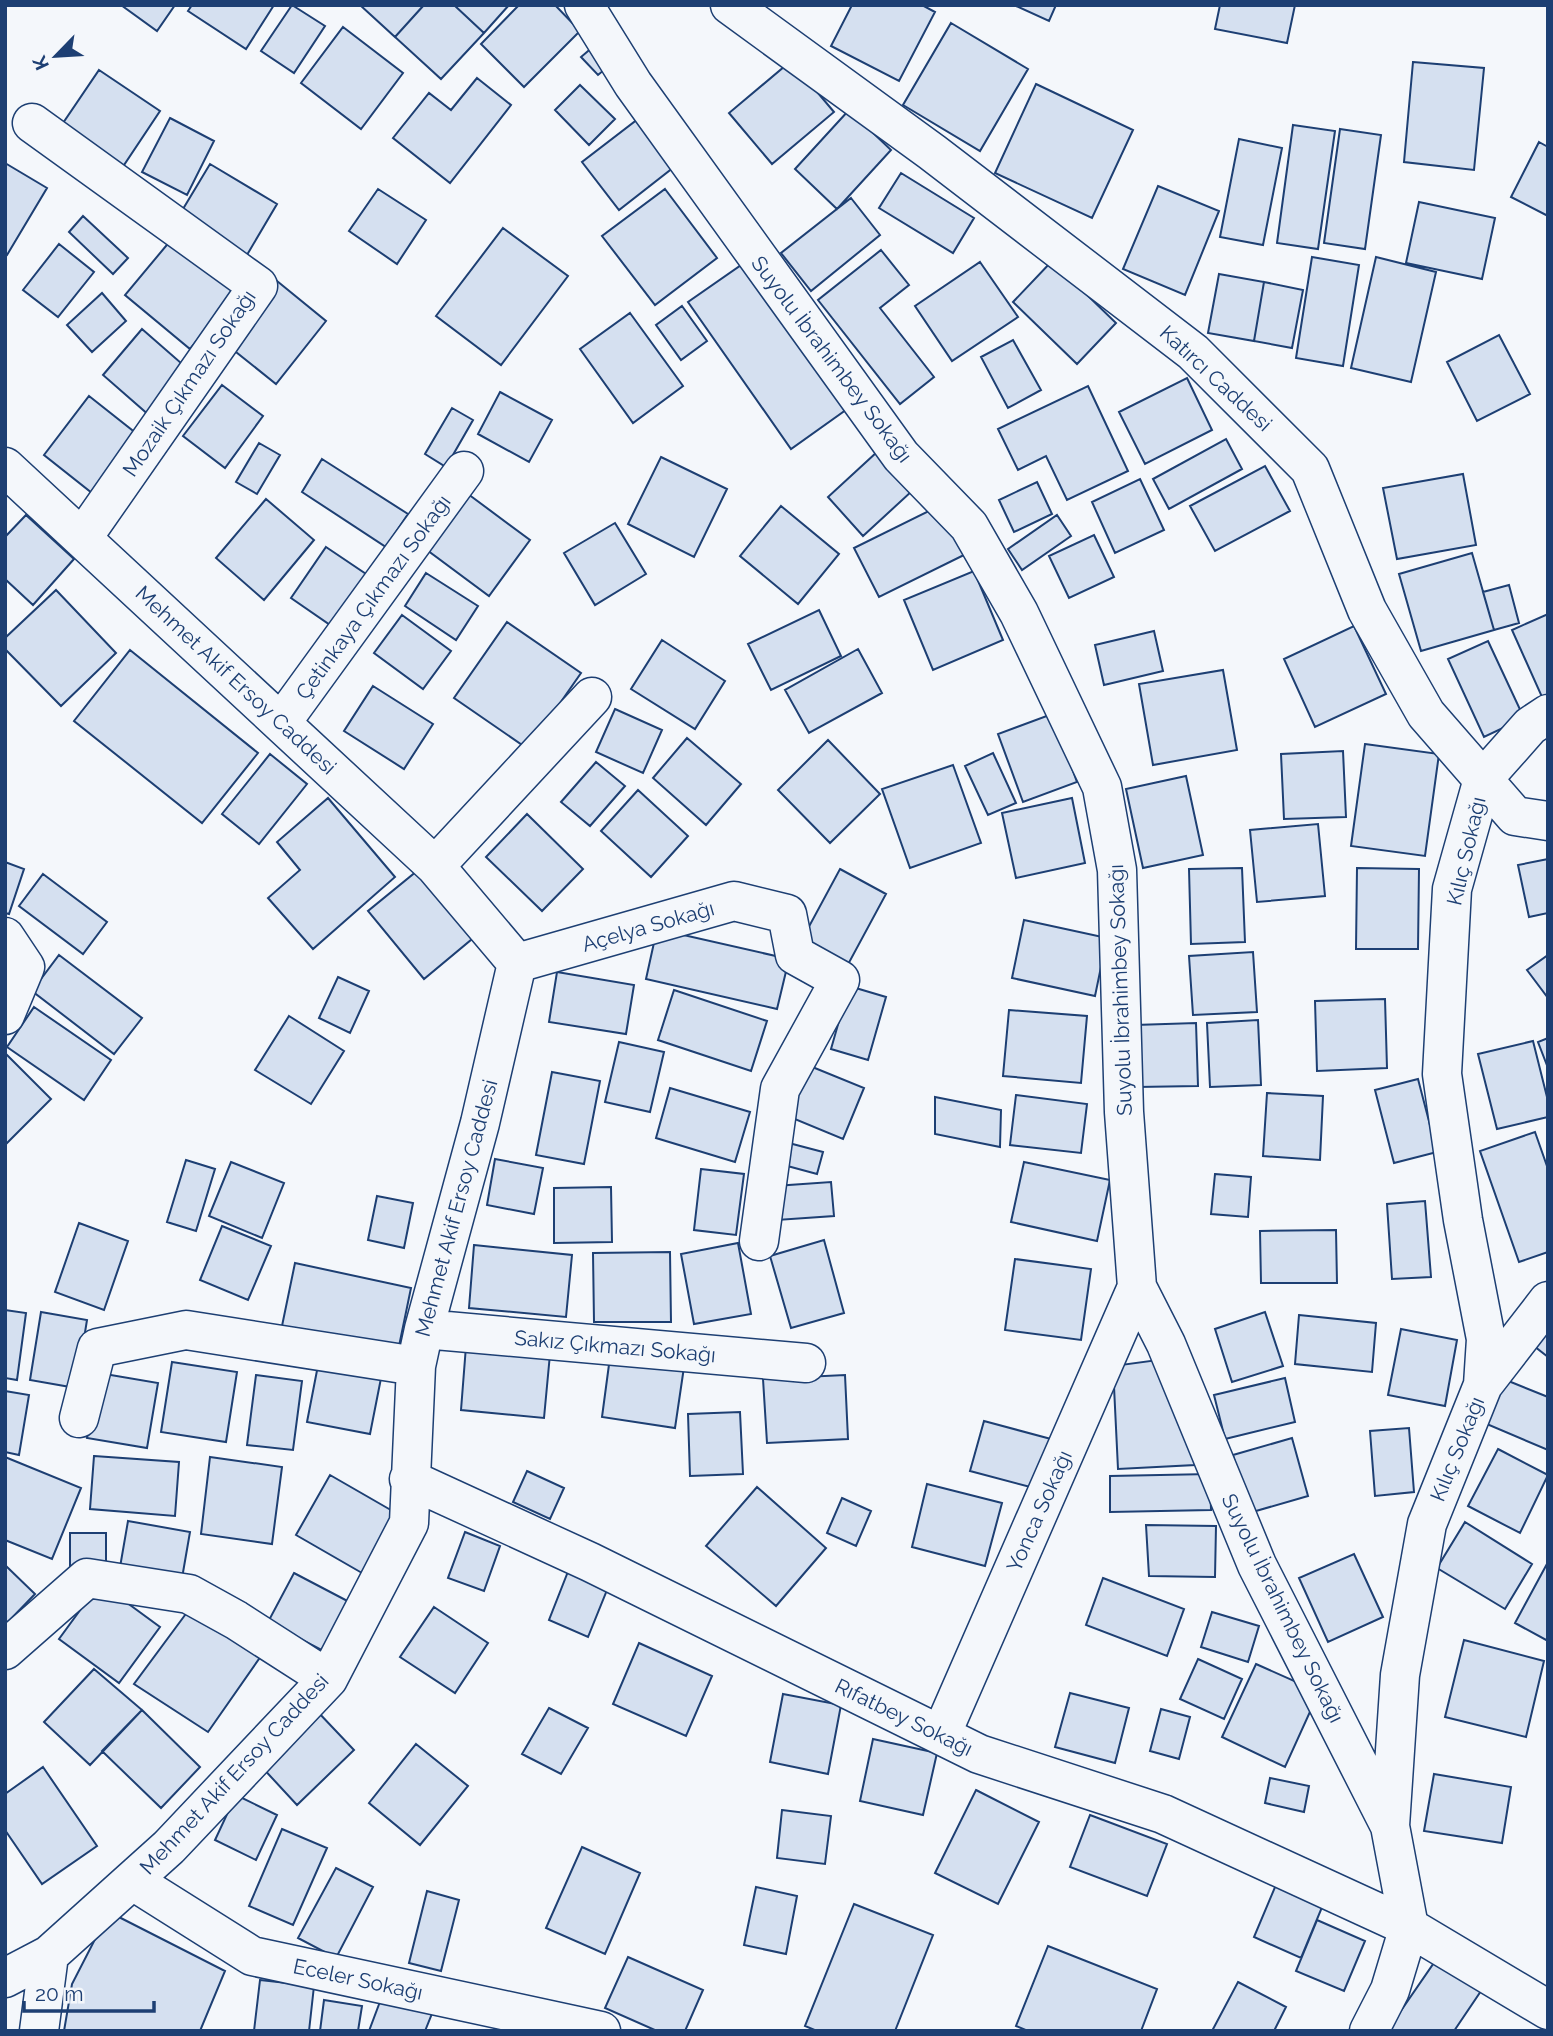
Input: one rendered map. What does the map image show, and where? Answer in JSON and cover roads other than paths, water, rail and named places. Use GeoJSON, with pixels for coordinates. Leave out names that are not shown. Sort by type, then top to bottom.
{"type":"FeatureCollection","features":[{"type":"Feature","properties":{"kind":"street","name":"Suyolu İbrahimbey Sokağı"},"geometry":{"type":"LineString","coordinates":[[584,5],[649,107],[901,456],[969,526],[1020,613],[1102,787],[1117,870],[1125,1112],[1137,1287],[1166,1344],[1258,1565],[1390,1826]]}},
{"type":"Feature","properties":{"kind":"street","name":"Katırcı Caddesi"},"geometry":{"type":"LineString","coordinates":[[730,5],[922,144],[1183,344],[1310,469],[1367,610],[1426,714],[1516,816],[1548,821]]}},
{"type":"Feature","properties":{"kind":"street","name":"Mozaik Çıkmazı Sokağı"},"geometry":{"type":"LineString","coordinates":[[32,123],[258,286],[83,537]]}},
{"type":"Feature","properties":{"kind":"street","name":"Mehmet Akif Ersoy Caddesi"},"geometry":{"type":"LineString","coordinates":[[5,467],[435,866],[517,963],[480,1123],[416,1366],[409,1523],[328,1678],[133,1881],[49,1955],[5,1978]]}},
{"type":"Feature","properties":{"kind":"street","name":"Çetinkaya Çıkmazı Sokağı"},"geometry":{"type":"LineString","coordinates":[[281,723],[464,471]]}},
{"type":"Feature","properties":{"kind":"street"},"geometry":{"type":"LineString","coordinates":[[435,866],[592,697]]}},
{"type":"Feature","properties":{"kind":"street"},"geometry":{"type":"LineString","coordinates":[[1483,779],[1530,726],[1548,714]]}},
{"type":"Feature","properties":{"kind":"street","name":"Kılıç Sokağı"},"geometry":{"type":"LineString","coordinates":[[1369,2031],[1390,1990],[1409,1927],[1390,1826],[1399,1675],[1427,1524],[1483,1385],[1486,1339],[1463,1220],[1442,1074],[1452,889],[1483,779]]}},
{"type":"Feature","properties":{"kind":"street","name":"Açelya Sokağı"},"geometry":{"type":"LineString","coordinates":[[517,963],[734,901],[787,914],[795,955],[840,980],[780,1089],[759,1241]]}},
{"type":"Feature","properties":{"kind":"street"},"geometry":{"type":"LineString","coordinates":[[5,937],[25,967],[5,1015]]}},
{"type":"Feature","properties":{"kind":"street","name":"Yonca Sokağı"},"geometry":{"type":"LineString","coordinates":[[941,1735],[1137,1287]]}},
{"type":"Feature","properties":{"kind":"street"},"geometry":{"type":"LineString","coordinates":[[1483,1385],[1548,1301]]}},
{"type":"Feature","properties":{"kind":"street","name":"Sakız Çıkmazı Sokağı"},"geometry":{"type":"LineString","coordinates":[[424,1329],[806,1363]]}},
{"type":"Feature","properties":{"kind":"street"},"geometry":{"type":"LineString","coordinates":[[79,1418],[97,1348],[186,1330],[416,1366]]}},
{"type":"Feature","properties":{"kind":"street","name":"Rıfatbey Sokağı"},"geometry":{"type":"LineString","coordinates":[[409,1479],[590,1562],[979,1754],[1163,1814],[1409,1927],[1548,2010]]}},
{"type":"Feature","properties":{"kind":"street"},"geometry":{"type":"LineString","coordinates":[[5,1650],[86,1578],[189,1594],[236,1619],[328,1678]]}},
{"type":"Feature","properties":{"kind":"street","name":"Eceler Sokağı"},"geometry":{"type":"LineString","coordinates":[[133,1881],[252,1956],[601,2031]]}},
{"type":"Feature","properties":{"kind":"street"},"geometry":{"type":"LineString","coordinates":[[5,1956],[49,1955],[39,2031]]}}]}
